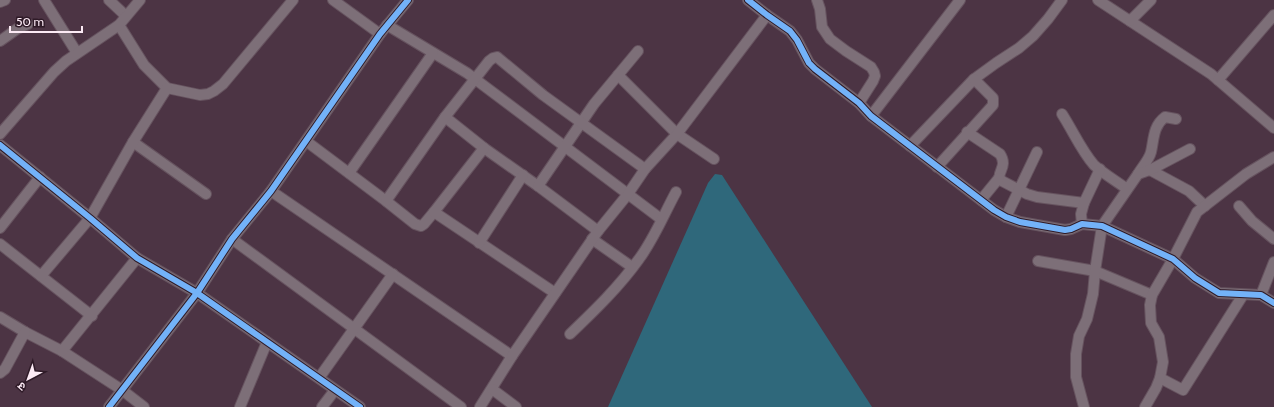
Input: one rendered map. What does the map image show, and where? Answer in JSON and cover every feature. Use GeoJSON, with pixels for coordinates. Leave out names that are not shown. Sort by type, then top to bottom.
{"type":"FeatureCollection","features":[{"type":"Feature","properties":{"kind":"street"},"geometry":{"type":"LineString","coordinates":[[0,2],[5,0]]}},
{"type":"Feature","properties":{"kind":"street"},"geometry":{"type":"LineString","coordinates":[[44,0],[77,54]]}},
{"type":"Feature","properties":{"kind":"street"},"geometry":{"type":"LineString","coordinates":[[109,0],[126,16]]}},
{"type":"Feature","properties":{"kind":"street"},"geometry":{"type":"LineString","coordinates":[[0,134],[54,72],[66,61],[119,25],[140,0]]}},
{"type":"Feature","properties":{"kind":"street"},"geometry":{"type":"LineString","coordinates":[[119,25],[144,64],[167,88],[200,95],[208,94],[223,84],[293,0]]}},
{"type":"Feature","properties":{"kind":"street"},"geometry":{"type":"LineString","coordinates":[[332,0],[380,34]]}},
{"type":"Feature","properties":{"kind":"street"},"geometry":{"type":"LineString","coordinates":[[109,407],[197,293],[232,239],[271,191],[380,34],[408,0]]}},
{"type":"Feature","properties":{"kind":"street"},"geometry":{"type":"LineString","coordinates":[[748,0],[766,15],[790,31],[795,36],[809,63],[859,103],[871,116],[994,210],[1006,217],[1020,222],[1065,230],[1071,230],[1082,224],[1102,226],[1173,259],[1196,278],[1220,293],[1261,295],[1274,303]]}},
{"type":"Feature","properties":{"kind":"street"},"geometry":{"type":"LineString","coordinates":[[817,0],[820,9],[822,27],[830,39],[871,67],[874,72],[873,81],[859,103]]}},
{"type":"Feature","properties":{"kind":"street"},"geometry":{"type":"LineString","coordinates":[[871,116],[948,18],[960,0]]}},
{"type":"Feature","properties":{"kind":"street"},"geometry":{"type":"LineString","coordinates":[[910,146],[974,79],[996,62],[1019,48],[1033,36],[1062,0]]}},
{"type":"Feature","properties":{"kind":"street"},"geometry":{"type":"LineString","coordinates":[[1098,0],[1211,74],[1274,128]]}},
{"type":"Feature","properties":{"kind":"street"},"geometry":{"type":"LineString","coordinates":[[1130,21],[1151,0]]}},
{"type":"Feature","properties":{"kind":"street"},"geometry":{"type":"LineString","coordinates":[[480,407],[512,356],[595,235],[628,194],[645,169],[677,134],[766,15]]}},
{"type":"Feature","properties":{"kind":"street"},"geometry":{"type":"LineString","coordinates":[[1218,80],[1274,15]]}},
{"type":"Feature","properties":{"kind":"street"},"geometry":{"type":"LineString","coordinates":[[0,41],[17,29],[28,24]]}},
{"type":"Feature","properties":{"kind":"street"},"geometry":{"type":"LineString","coordinates":[[387,25],[467,73],[662,219]]}},
{"type":"Feature","properties":{"kind":"street"},"geometry":{"type":"LineString","coordinates":[[538,186],[594,104],[638,51]]}},
{"type":"Feature","properties":{"kind":"street"},"geometry":{"type":"LineString","coordinates":[[349,173],[433,53]]}},
{"type":"Feature","properties":{"kind":"street"},"geometry":{"type":"LineString","coordinates":[[386,201],[445,117],[489,61],[497,57],[543,95],[645,169]]}},
{"type":"Feature","properties":{"kind":"street"},"geometry":{"type":"LineString","coordinates":[[618,75],[677,134],[714,159]]}},
{"type":"Feature","properties":{"kind":"street"},"geometry":{"type":"LineString","coordinates":[[937,166],[993,105],[994,101],[990,95],[974,79]]}},
{"type":"Feature","properties":{"kind":"street"},"geometry":{"type":"LineString","coordinates":[[41,276],[90,218],[133,142],[167,88]]}},
{"type":"Feature","properties":{"kind":"street"},"geometry":{"type":"LineString","coordinates":[[1062,114],[1086,154],[1100,169],[1127,189]]}},
{"type":"Feature","properties":{"kind":"street"},"geometry":{"type":"LineString","coordinates":[[445,117],[484,148],[538,186],[632,267]]}},
{"type":"Feature","properties":{"kind":"street"},"geometry":{"type":"LineString","coordinates":[[1084,407],[1076,376],[1076,354],[1079,336],[1090,309],[1094,294],[1095,272],[1102,226],[1151,153],[1154,134],[1158,124],[1165,117],[1176,119]]}},
{"type":"Feature","properties":{"kind":"street"},"geometry":{"type":"LineString","coordinates":[[968,132],[1000,154],[1004,160],[999,178],[981,200]]}},
{"type":"Feature","properties":{"kind":"street"},"geometry":{"type":"LineString","coordinates":[[306,141],[415,224],[420,226],[424,224],[434,212],[484,148]]}},
{"type":"Feature","properties":{"kind":"street"},"geometry":{"type":"LineString","coordinates":[[133,142],[206,194]]}},
{"type":"Feature","properties":{"kind":"street"},"geometry":{"type":"LineString","coordinates":[[0,145],[137,258],[197,293],[360,407]]}},
{"type":"Feature","properties":{"kind":"street"},"geometry":{"type":"LineString","coordinates":[[1138,174],[1150,170],[1190,149]]}},
{"type":"Feature","properties":{"kind":"street"},"geometry":{"type":"LineString","coordinates":[[1006,217],[1037,152]]}},
{"type":"Feature","properties":{"kind":"street"},"geometry":{"type":"LineString","coordinates":[[1145,407],[1160,378],[1162,362],[1159,337],[1151,323],[1150,305],[1152,295],[1173,259],[1197,212],[1246,174],[1274,157]]}},
{"type":"Feature","properties":{"kind":"street"},"geometry":{"type":"LineString","coordinates":[[1082,224],[1081,214],[1084,203],[1100,169]]}},
{"type":"Feature","properties":{"kind":"street"},"geometry":{"type":"LineString","coordinates":[[1150,170],[1189,191],[1205,206]]}},
{"type":"Feature","properties":{"kind":"street"},"geometry":{"type":"LineString","coordinates":[[479,243],[523,175]]}},
{"type":"Feature","properties":{"kind":"street"},"geometry":{"type":"LineString","coordinates":[[0,228],[40,177]]}},
{"type":"Feature","properties":{"kind":"street"},"geometry":{"type":"LineString","coordinates":[[999,178],[1019,190],[1037,197],[1084,203]]}},
{"type":"Feature","properties":{"kind":"street"},"geometry":{"type":"LineString","coordinates":[[271,191],[512,356]]}},
{"type":"Feature","properties":{"kind":"street"},"geometry":{"type":"LineString","coordinates":[[570,334],[589,316],[640,259],[676,192]]}},
{"type":"Feature","properties":{"kind":"street"},"geometry":{"type":"LineString","coordinates":[[1239,206],[1252,221],[1274,240]]}},
{"type":"Feature","properties":{"kind":"street"},"geometry":{"type":"LineString","coordinates":[[434,212],[555,293]]}},
{"type":"Feature","properties":{"kind":"street"},"geometry":{"type":"LineString","coordinates":[[232,239],[461,407]]}},
{"type":"Feature","properties":{"kind":"street"},"geometry":{"type":"LineString","coordinates":[[0,244],[92,316]]}},
{"type":"Feature","properties":{"kind":"street"},"geometry":{"type":"LineString","coordinates":[[62,351],[92,316],[137,258]]}},
{"type":"Feature","properties":{"kind":"street"},"geometry":{"type":"LineString","coordinates":[[1038,261],[1095,272],[1152,295]]}},
{"type":"Feature","properties":{"kind":"street"},"geometry":{"type":"LineString","coordinates":[[1261,295],[1274,262]]}},
{"type":"Feature","properties":{"kind":"street"},"geometry":{"type":"LineString","coordinates":[[319,378],[393,274]]}},
{"type":"Feature","properties":{"kind":"street"},"geometry":{"type":"LineString","coordinates":[[1160,378],[1183,390],[1243,295]]}},
{"type":"Feature","properties":{"kind":"street"},"geometry":{"type":"LineString","coordinates":[[0,317],[62,351],[122,390],[144,407]]}},
{"type":"Feature","properties":{"kind":"street"},"geometry":{"type":"LineString","coordinates":[[0,373],[5,369],[25,332]]}},
{"type":"Feature","properties":{"kind":"street"},"geometry":{"type":"LineString","coordinates":[[241,406],[266,342]]}},
{"type":"Feature","properties":{"kind":"street"},"geometry":{"type":"LineString","coordinates":[[322,407],[335,390]]}},
{"type":"Feature","properties":{"kind":"street"},"geometry":{"type":"LineString","coordinates":[[492,390],[516,407]]}},
{"type":"Feature","properties":{"kind":"water"},"geometry":{"type":"Polygon","coordinates":[[[715,174],[722,175],[872,407],[608,407],[708,183],[715,174]]]}},
{"type":"Feature","properties":{"kind":"cycle path"},"geometry":{"type":"LineString","coordinates":[[109,407],[197,293],[232,239],[271,191],[380,34],[408,0]]}},
{"type":"Feature","properties":{"kind":"cycle path"},"geometry":{"type":"LineString","coordinates":[[748,0],[790,31],[797,40],[809,63],[815,69],[859,103],[871,116],[994,210],[1006,217],[1020,222],[1065,230],[1082,224],[1102,226],[1173,259],[1195,278],[1219,293],[1261,295],[1274,303]]}},
{"type":"Feature","properties":{"kind":"cycle path"},"geometry":{"type":"LineString","coordinates":[[0,145],[137,258],[197,293],[360,407]]}}]}
